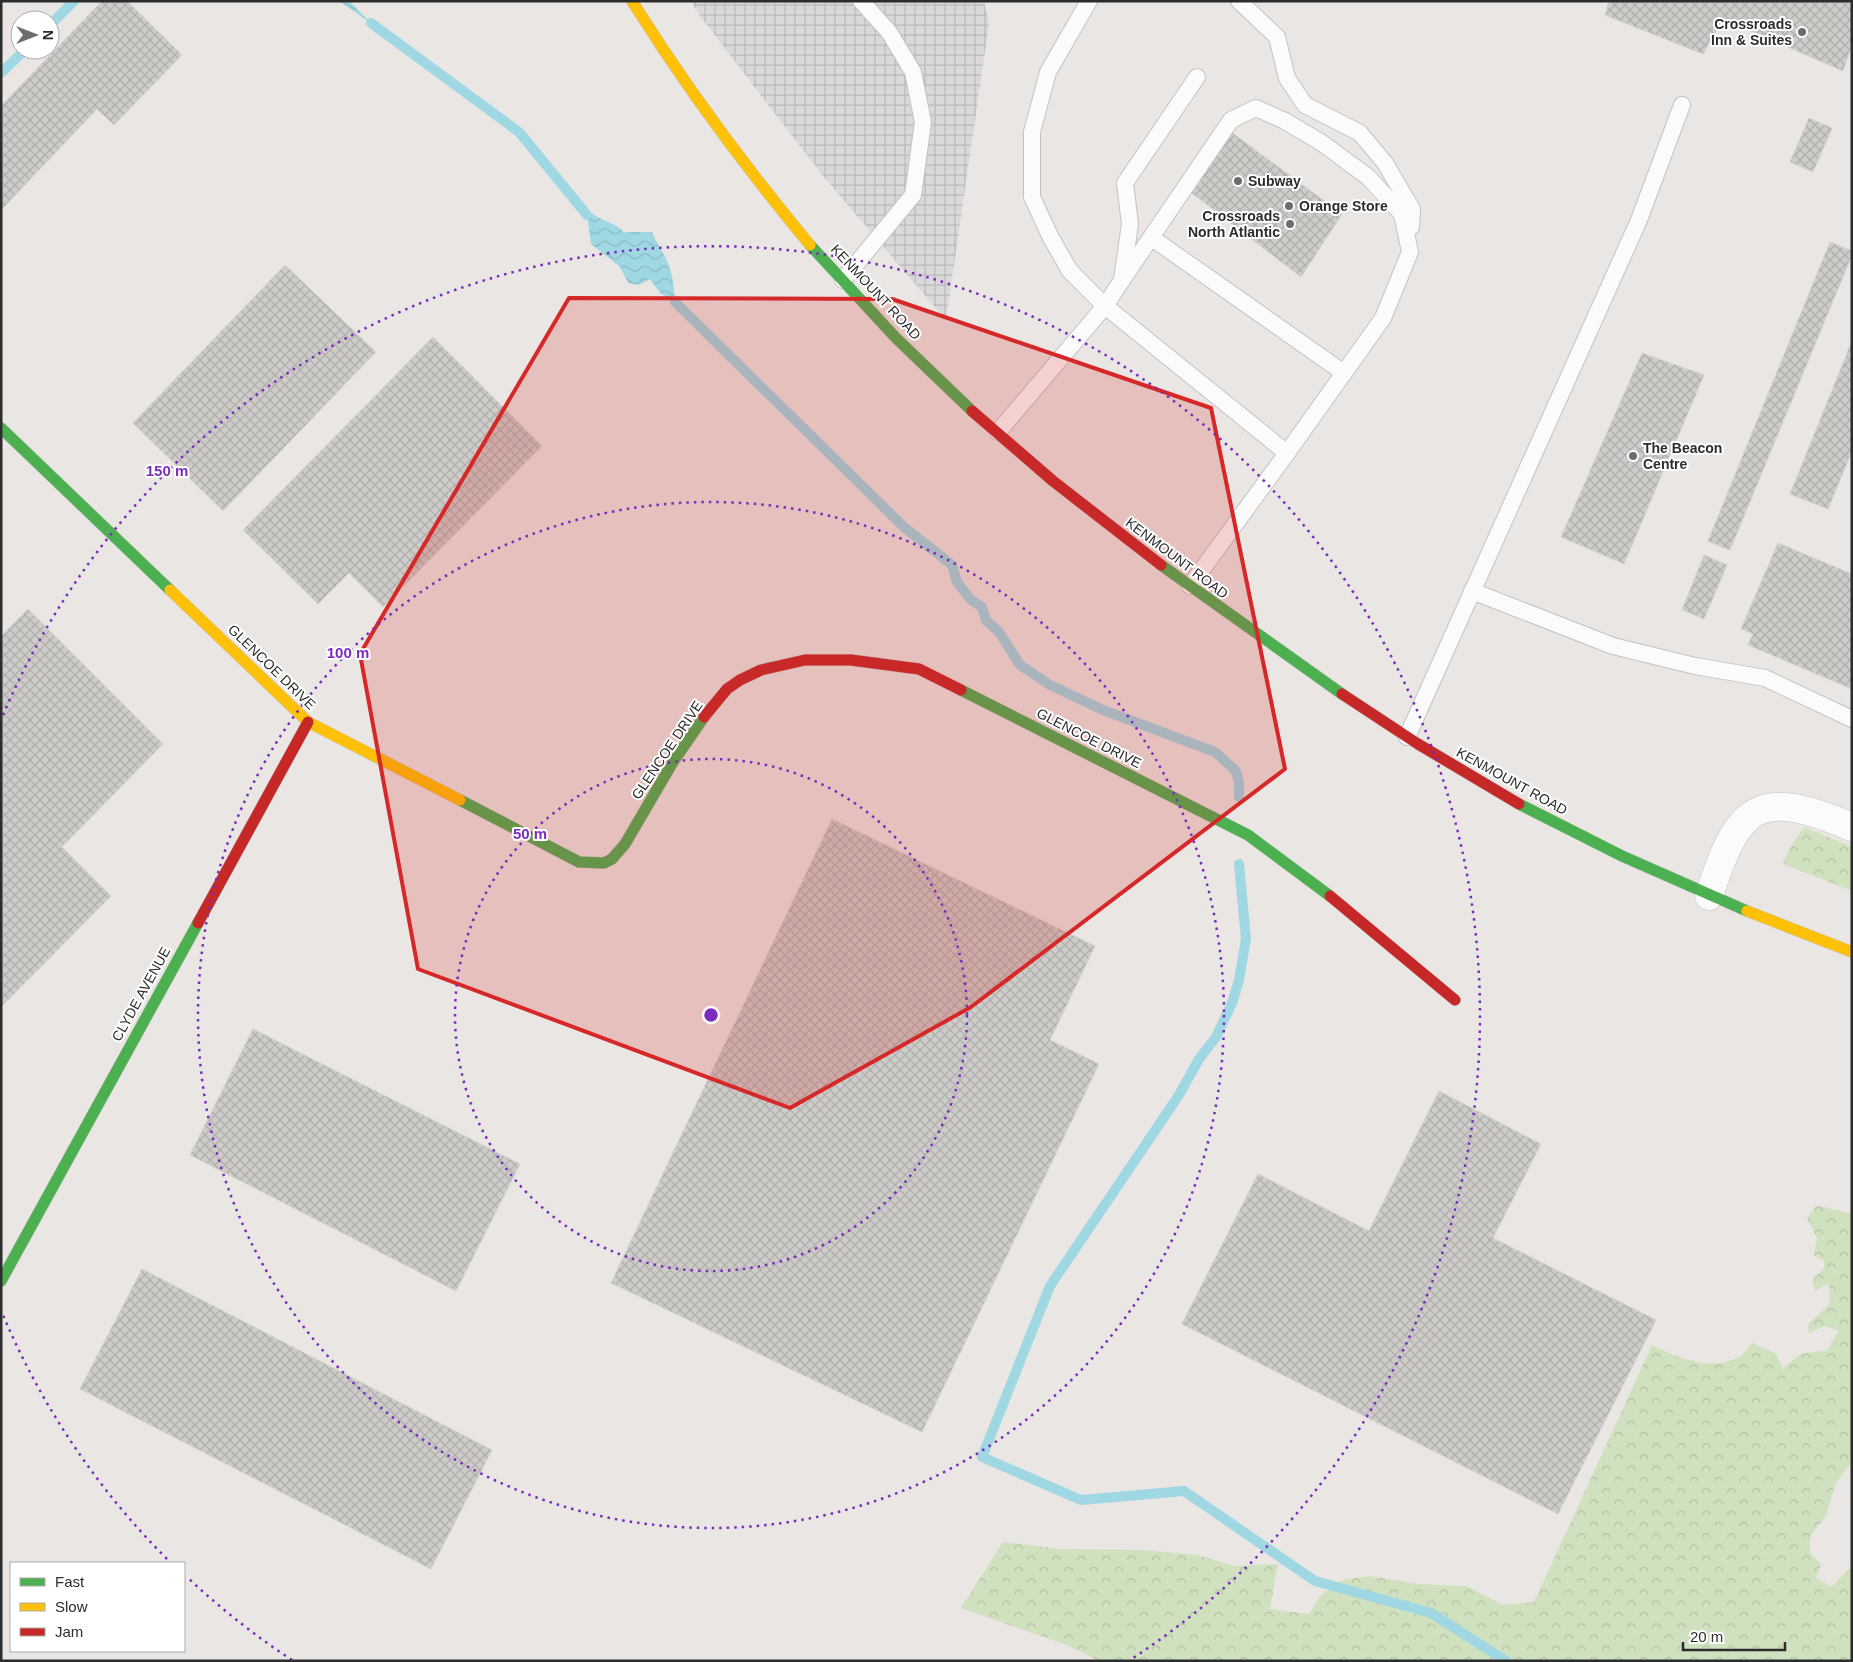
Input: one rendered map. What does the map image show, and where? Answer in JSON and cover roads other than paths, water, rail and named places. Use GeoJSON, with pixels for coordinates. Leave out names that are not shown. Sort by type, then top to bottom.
{"type":"FeatureCollection","features":[{"type":"Feature","properties":{"kind":"street","name":"KENMOUNT ROAD"},"geometry":{"type":"LineString","coordinates":[[632,1],[708,118],[776,205],[843,280],[940,381],[1126,539],[1316,678],[1407,737],[1498,792],[1588,840],[1709,896],[1852,952]]}},
{"type":"Feature","properties":{"kind":"street","name":"GLENCOE DRIVE"},"geometry":{"type":"LineString","coordinates":[[1,428],[308,722],[579,862],[600,864],[611,860],[619,852],[685,745],[715,705],[738,681],[760,671],[782,665],[824,659],[872,661],[919,669],[1248,835],[1335,899],[1455,1000]]}},
{"type":"Feature","properties":{"kind":"street","name":"CLYDE AVENUE"},"geometry":{"type":"LineString","coordinates":[[1,1281],[308,722]]}},
{"type":"Feature","properties":{"kind":"street"},"geometry":{"type":"LineString","coordinates":[[1709,896],[1729,842],[1743,821],[1764,807],[1788,805],[1816,812],[1852,827]]}},
{"type":"Feature","properties":{"kind":"lane"},"geometry":{"type":"LineString","coordinates":[[843,280],[913,195],[923,122],[913,72],[889,32],[861,1]]}},
{"type":"Feature","properties":{"kind":"lane"},"geometry":{"type":"LineString","coordinates":[[1089,1],[1048,72],[1032,132],[1032,197],[1051,238],[1070,271],[1105,306],[1287,453]]}},
{"type":"Feature","properties":{"kind":"lane"},"geometry":{"type":"LineString","coordinates":[[1190,586],[1383,318],[1410,252],[1412,209],[1385,164],[1360,133],[1305,105],[1287,78],[1278,37],[1240,1]]}},
{"type":"Feature","properties":{"kind":"lane"},"geometry":{"type":"LineString","coordinates":[[1122,280],[1130,224],[1125,183],[1197,77]]}},
{"type":"Feature","properties":{"kind":"lane"},"geometry":{"type":"LineString","coordinates":[[1407,737],[1639,220],[1682,105]]}},
{"type":"Feature","properties":{"kind":"lane"},"geometry":{"type":"LineString","coordinates":[[998,432],[1105,306],[1231,120],[1256,108],[1286,121],[1322,143],[1368,177],[1402,214],[1410,252]]}},
{"type":"Feature","properties":{"kind":"lane"},"geometry":{"type":"LineString","coordinates":[[1152,238],[1344,374]]}},
{"type":"Feature","properties":{"kind":"lane"},"geometry":{"type":"LineString","coordinates":[[1472,591],[1613,646],[1695,666],[1765,678],[1852,719]]}},
{"type":"Feature","properties":{"kind":"water"},"geometry":{"type":"Polygon","coordinates":[[[339,1],[349,1],[371,23],[339,1]]]}},
{"type":"Feature","properties":{"kind":"water"},"geometry":{"type":"Polygon","coordinates":[[[592,213],[617,226],[624,232],[652,232],[669,266],[675,302],[660,293],[650,279],[639,285],[628,283],[620,267],[591,244],[587,215],[592,213]]]}},
{"type":"Feature","properties":{"kind":"waterway"},"geometry":{"type":"LineString","coordinates":[[60,15],[74,1]]}},
{"type":"Feature","properties":{"kind":"waterway"},"geometry":{"type":"LineString","coordinates":[[371,23],[519,132],[587,215]]}},
{"type":"Feature","properties":{"kind":"waterway"},"geometry":{"type":"LineString","coordinates":[[1,73],[15,60]]}},
{"type":"Feature","properties":{"kind":"waterway"},"geometry":{"type":"LineString","coordinates":[[675,302],[905,528],[952,565],[957,582],[971,600],[982,607],[986,620],[999,632],[1020,665],[1050,685],[1103,710],[1215,752],[1236,771],[1239,783],[1239,797]]}},
{"type":"Feature","properties":{"kind":"waterway"},"geometry":{"type":"LineString","coordinates":[[1239,864],[1246,939],[1239,980],[1232,1003],[1216,1037],[1199,1059],[1179,1095],[1050,1286],[982,1457],[1081,1500],[1184,1491],[1315,1581],[1431,1613],[1506,1661]]}},
{"type":"Feature","properties":{"kind":"place","name":"Crossroads Inn & Suites"},"geometry":{"type":"Point","coordinates":[1802,32]}},
{"type":"Feature","properties":{"kind":"place","name":"Subway"},"geometry":{"type":"Point","coordinates":[1238,181]}},
{"type":"Feature","properties":{"kind":"place","name":"Orange Store"},"geometry":{"type":"Point","coordinates":[1289,206]}},
{"type":"Feature","properties":{"kind":"place","name":"Crossroads North Atlantic"},"geometry":{"type":"Point","coordinates":[1290,224]}},
{"type":"Feature","properties":{"kind":"place","name":"The Beacon Centre"},"geometry":{"type":"Point","coordinates":[1633,456]}}]}
